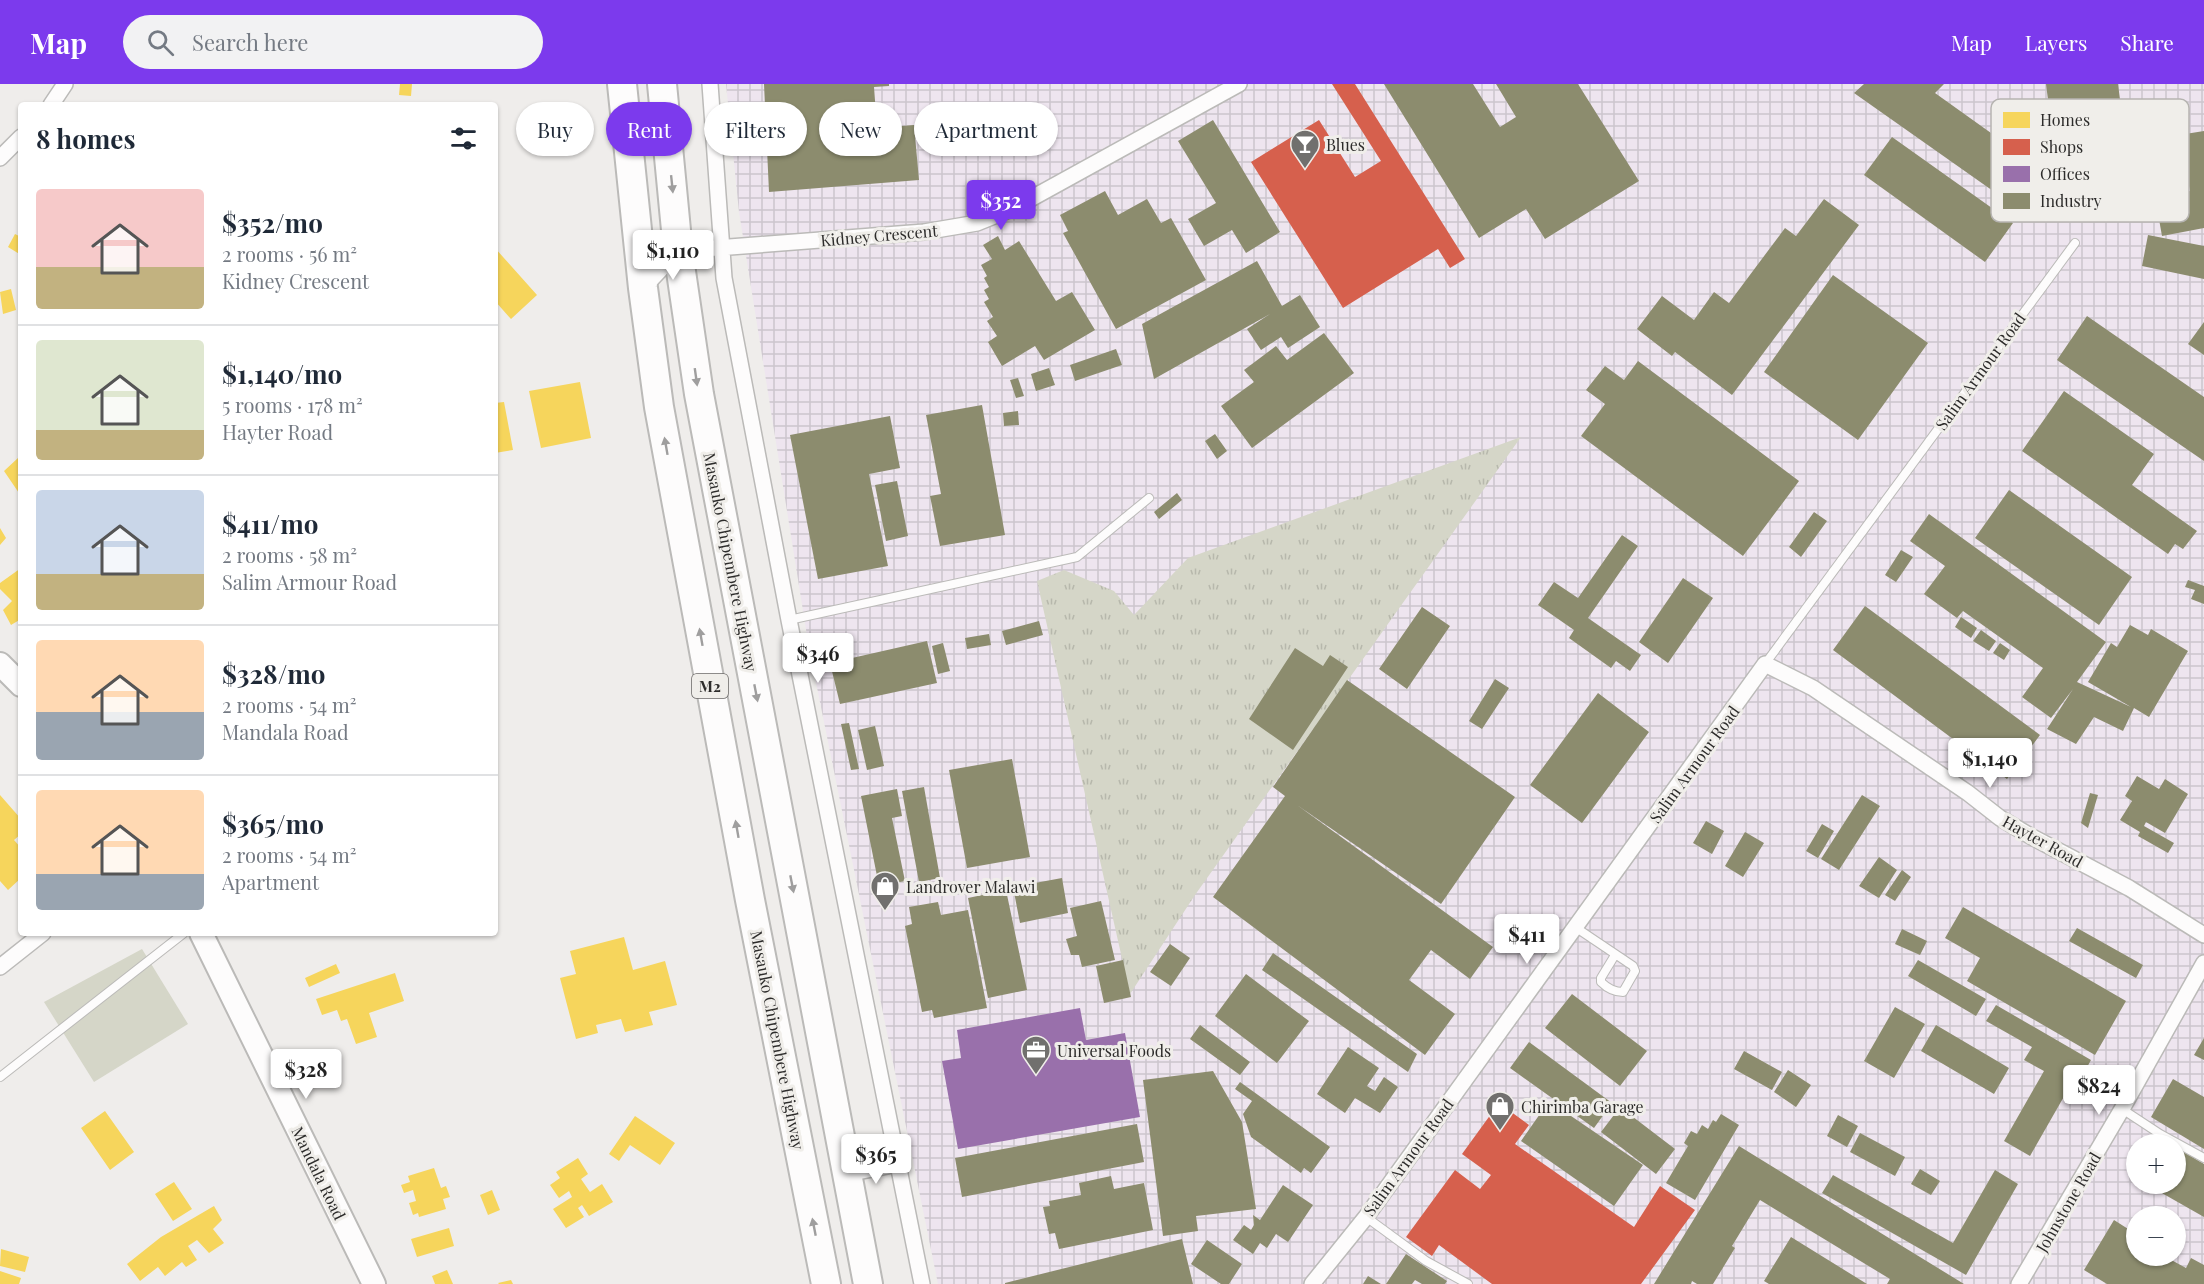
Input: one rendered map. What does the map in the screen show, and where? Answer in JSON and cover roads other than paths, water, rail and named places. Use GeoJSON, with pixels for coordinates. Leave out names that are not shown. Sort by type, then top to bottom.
{"type":"FeatureCollection","features":[{"type":"Feature","properties":{"kind":"highway","name":"Masauko Chipembere Highway"},"geometry":{"type":"LineString","coordinates":[[622,84],[659,407],[748,888],[826,1284]]}},
{"type":"Feature","properties":{"kind":"highway","name":"Masauko Chipembere Highway"},"geometry":{"type":"LineString","coordinates":[[662,84],[678,251],[699,394],[868,1284]]}},
{"type":"Feature","properties":{"kind":"street"},"geometry":{"type":"LineString","coordinates":[[53,102],[65,84]]}},
{"type":"Feature","properties":{"kind":"street"},"geometry":{"type":"LineString","coordinates":[[710,84],[726,290],[789,620],[922,1284]]}},
{"type":"Feature","properties":{"kind":"street","name":"Kidney Crescent"},"geometry":{"type":"LineString","coordinates":[[678,251],[924,232],[977,223],[1014,208],[1239,84]]}},
{"type":"Feature","properties":{"kind":"street"},"geometry":{"type":"LineString","coordinates":[[0,158],[18,140]]}},
{"type":"Feature","properties":{"kind":"street"},"geometry":{"type":"LineString","coordinates":[[644,288],[678,251]]}},
{"type":"Feature","properties":{"kind":"street"},"geometry":{"type":"LineString","coordinates":[[0,664],[18,683]]}},
{"type":"Feature","properties":{"kind":"street","name":"Salim Armour Road"},"geometry":{"type":"LineString","coordinates":[[1312,1284],[1366,1216],[1765,664]]}},
{"type":"Feature","properties":{"kind":"street","name":"Hayter Road"},"geometry":{"type":"LineString","coordinates":[[1765,664],[1813,688],[2008,822],[2129,888],[2204,935]]}},
{"type":"Feature","properties":{"kind":"street"},"geometry":{"type":"LineString","coordinates":[[0,967],[39,936]]}},
{"type":"Feature","properties":{"kind":"street","name":"Mandala Road"},"geometry":{"type":"LineString","coordinates":[[202,936],[374,1284]]}},
{"type":"Feature","properties":{"kind":"street","name":"Johnstone Road"},"geometry":{"type":"LineString","coordinates":[[2019,1284],[2122,1109],[2204,963]]}},
{"type":"Feature","properties":{"kind":"street"},"geometry":{"type":"LineString","coordinates":[[847,1174],[898,1164]]}},
{"type":"Feature","properties":{"kind":"lane","name":"Salim Armour Road"},"geometry":{"type":"LineString","coordinates":[[1765,664],[2075,243]]}},
{"type":"Feature","properties":{"kind":"lane"},"geometry":{"type":"LineString","coordinates":[[789,620],[1077,557],[1149,498]]}},
{"type":"Feature","properties":{"kind":"lane"},"geometry":{"type":"LineString","coordinates":[[1575,927],[1633,966],[1635,971],[1623,992],[1618,992],[1601,982],[1601,978],[1615,955]]}},
{"type":"Feature","properties":{"kind":"lane"},"geometry":{"type":"LineString","coordinates":[[0,1077],[180,936]]}},
{"type":"Feature","properties":{"kind":"lane"},"geometry":{"type":"LineString","coordinates":[[2122,1109],[2160,1134],[2204,1158]]}},
{"type":"Feature","properties":{"kind":"lane"},"geometry":{"type":"LineString","coordinates":[[1366,1216],[1426,1261],[1468,1284]]}},
{"type":"Feature","properties":{"kind":"place","name":"Blues"},"geometry":{"type":"Point","coordinates":[1305,170]}},
{"type":"Feature","properties":{"kind":"place","name":"Landrover Malawi"},"geometry":{"type":"Point","coordinates":[885,912]}},
{"type":"Feature","properties":{"kind":"place","name":"Universal Foods"},"geometry":{"type":"Point","coordinates":[1036,1076]}},
{"type":"Feature","properties":{"kind":"place","name":"Chirimba Garage"},"geometry":{"type":"Point","coordinates":[1500,1132]}}]}
